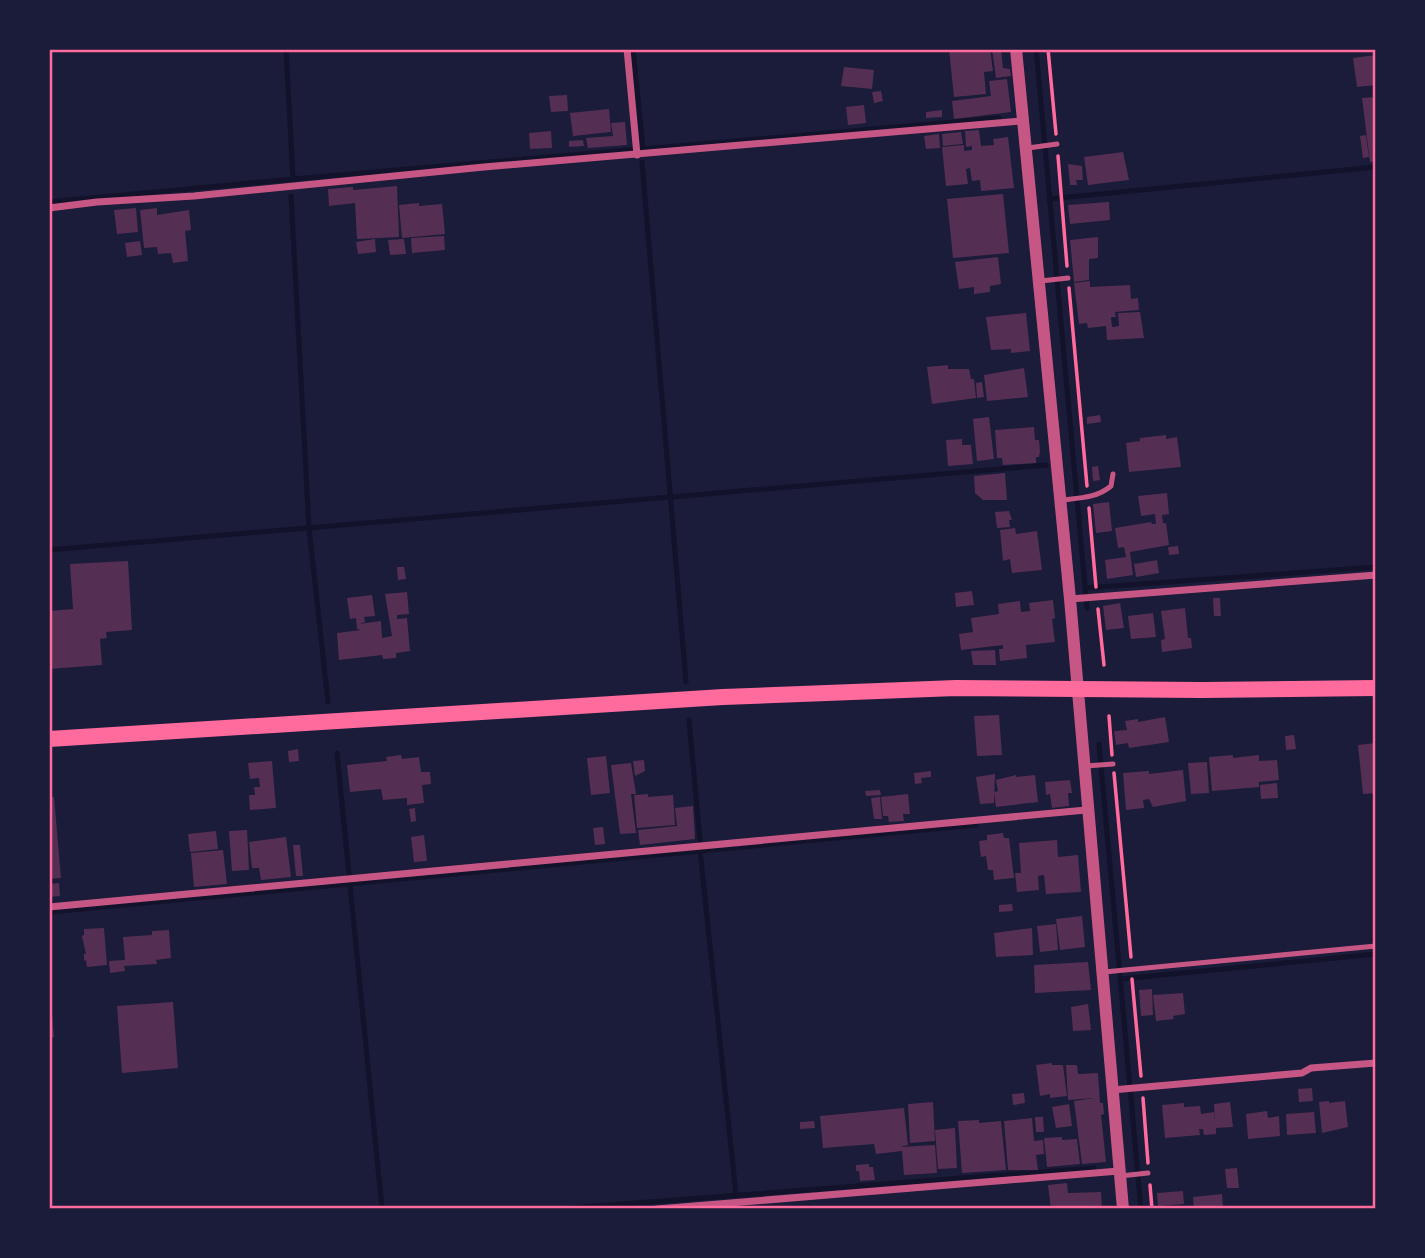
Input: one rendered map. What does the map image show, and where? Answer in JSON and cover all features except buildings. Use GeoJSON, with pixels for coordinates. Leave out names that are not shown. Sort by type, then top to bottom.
{"type":"FeatureCollection","features":[{"type":"Feature","properties":{"kind":"main road"},"geometry":{"type":"LineString","coordinates":[[49,739],[723,697],[956,688],[1376,688]]}},
{"type":"Feature","properties":{"kind":"street"},"geometry":{"type":"LineString","coordinates":[[627,49],[637,151]]}},
{"type":"Feature","properties":{"kind":"street"},"geometry":{"type":"LineString","coordinates":[[1016,49],[1022,121],[1030,147],[1063,500],[1075,599],[1077,688],[1089,766],[1086,810],[1107,972],[1118,1089],[1123,1209]]}},
{"type":"Feature","properties":{"kind":"street"},"geometry":{"type":"LineString","coordinates":[[49,208],[637,151],[1022,121]]}},
{"type":"Feature","properties":{"kind":"street"},"geometry":{"type":"LineString","coordinates":[[1075,599],[1376,575]]}},
{"type":"Feature","properties":{"kind":"street"},"geometry":{"type":"LineString","coordinates":[[49,907],[1086,810]]}},
{"type":"Feature","properties":{"kind":"street"},"geometry":{"type":"LineString","coordinates":[[1118,1089],[1302,1073],[1311,1068],[1376,1063]]}},
{"type":"Feature","properties":{"kind":"street"},"geometry":{"type":"LineString","coordinates":[[657,1209],[1123,1174]]}},
{"type":"Feature","properties":{"kind":"lane"},"geometry":{"type":"LineString","coordinates":[[1030,147],[1055,144]]}},
{"type":"Feature","properties":{"kind":"lane"},"geometry":{"type":"LineString","coordinates":[[1043,281],[1065,279]]}},
{"type":"Feature","properties":{"kind":"lane"},"geometry":{"type":"LineString","coordinates":[[1063,500],[1086,498],[1111,486],[1113,474]]}},
{"type":"Feature","properties":{"kind":"lane"},"geometry":{"type":"LineString","coordinates":[[1089,766],[1111,764]]}},
{"type":"Feature","properties":{"kind":"lane"},"geometry":{"type":"LineString","coordinates":[[1107,972],[1376,946]]}},
{"type":"Feature","properties":{"kind":"lane"},"geometry":{"type":"LineString","coordinates":[[1123,1174],[1147,1173]]}},
{"type":"Feature","properties":{"kind":"path"},"geometry":{"type":"LineString","coordinates":[[1048,49],[1062,202],[1065,279],[1096,584]]}},
{"type":"Feature","properties":{"kind":"path"},"geometry":{"type":"LineString","coordinates":[[1095,597],[1104,665]]}},
{"type":"Feature","properties":{"kind":"path"},"geometry":{"type":"LineString","coordinates":[[1109,716],[1129,969]]}},
{"type":"Feature","properties":{"kind":"waterway"},"geometry":{"type":"LineString","coordinates":[[49,202],[293,179],[286,49]]}},
{"type":"Feature","properties":{"kind":"waterway"},"geometry":{"type":"LineString","coordinates":[[633,49],[643,149],[999,118]]}},
{"type":"Feature","properties":{"kind":"waterway"},"geometry":{"type":"LineString","coordinates":[[1036,49],[1087,608]]}},
{"type":"Feature","properties":{"kind":"waterway"},"geometry":{"type":"LineString","coordinates":[[293,179],[640,149]]}},
{"type":"Feature","properties":{"kind":"waterway"},"geometry":{"type":"LineString","coordinates":[[642,162],[686,682]]}},
{"type":"Feature","properties":{"kind":"waterway"},"geometry":{"type":"LineString","coordinates":[[1049,199],[1376,167]]}},
{"type":"Feature","properties":{"kind":"waterway"},"geometry":{"type":"LineString","coordinates":[[291,196],[309,528],[328,702]]}},
{"type":"Feature","properties":{"kind":"waterway"},"geometry":{"type":"LineString","coordinates":[[49,550],[1046,465]]}},
{"type":"Feature","properties":{"kind":"waterway"},"geometry":{"type":"LineString","coordinates":[[1086,588],[1376,567]]}},
{"type":"Feature","properties":{"kind":"waterway"},"geometry":{"type":"LineString","coordinates":[[689,720],[700,841]]}},
{"type":"Feature","properties":{"kind":"waterway"},"geometry":{"type":"LineString","coordinates":[[1099,744],[1141,1209]]}},
{"type":"Feature","properties":{"kind":"waterway"},"geometry":{"type":"LineString","coordinates":[[337,753],[382,1209]]}},
{"type":"Feature","properties":{"kind":"waterway"},"geometry":{"type":"LineString","coordinates":[[49,912],[976,825]]}},
{"type":"Feature","properties":{"kind":"waterway"},"geometry":{"type":"LineString","coordinates":[[700,850],[736,1195]]}},
{"type":"Feature","properties":{"kind":"waterway"},"geometry":{"type":"LineString","coordinates":[[1121,979],[1376,954]]}},
{"type":"Feature","properties":{"kind":"waterway"},"geometry":{"type":"LineString","coordinates":[[556,1209],[1094,1168]]}}]}
